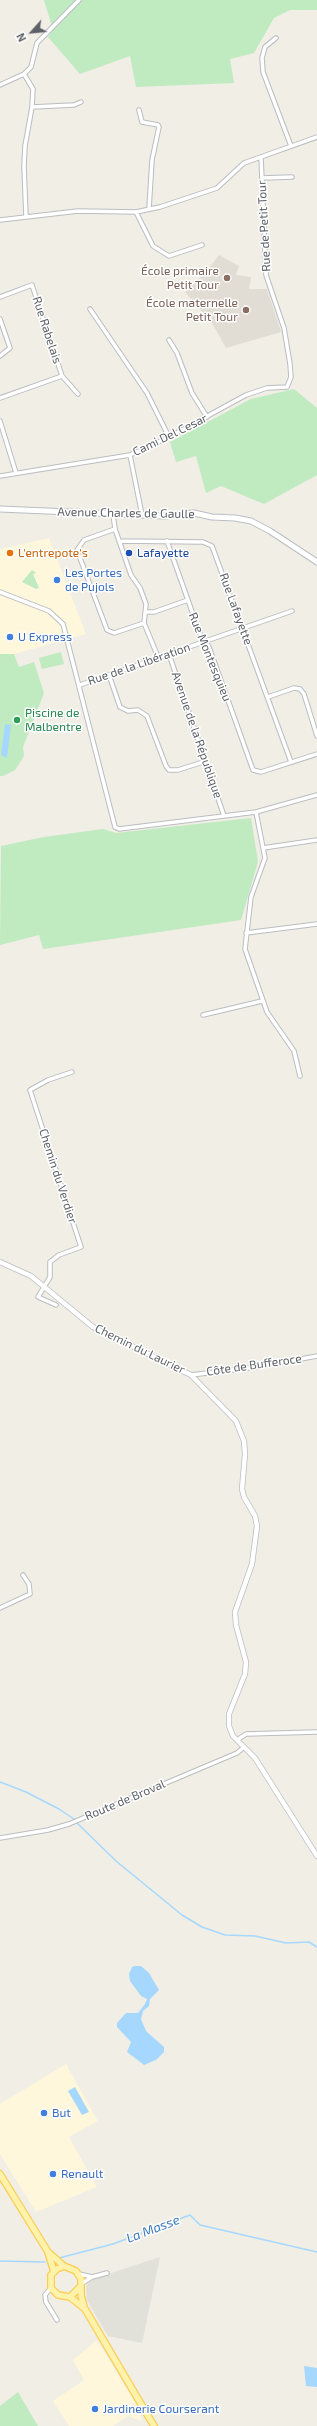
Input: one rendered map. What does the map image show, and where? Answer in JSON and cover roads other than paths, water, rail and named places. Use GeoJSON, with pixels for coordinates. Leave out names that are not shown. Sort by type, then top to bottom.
{"type":"FeatureCollection","features":[{"type":"Feature","properties":{"kind":"main road","name":"Avenue Charles de Gaulle"},"geometry":{"type":"LineString","coordinates":[[0,509],[164,516],[194,513],[212,517],[251,521],[270,531],[317,562]]}},
{"type":"Feature","properties":{"kind":"main road"},"geometry":{"type":"LineString","coordinates":[[0,2174],[48,2252],[54,2272]]}},
{"type":"Feature","properties":{"kind":"main road"},"geometry":{"type":"LineString","coordinates":[[48,2252],[64,2266],[73,2268],[79,2274],[85,2309],[154,2426]]}},
{"type":"Feature","properties":{"kind":"main road"},"geometry":{"type":"LineString","coordinates":[[64,2266],[54,2272],[50,2280],[51,2288],[58,2295],[70,2297],[85,2309]]}},
{"type":"Feature","properties":{"kind":"main road"},"geometry":{"type":"LineString","coordinates":[[70,2297],[80,2286]]}},
{"type":"Feature","properties":{"kind":"street"},"geometry":{"type":"LineString","coordinates":[[0,85],[24,74],[30,67],[37,43],[79,0]]}},
{"type":"Feature","properties":{"kind":"street"},"geometry":{"type":"LineString","coordinates":[[276,38],[265,47],[262,58],[263,72],[291,146]]}},
{"type":"Feature","properties":{"kind":"street"},"geometry":{"type":"LineString","coordinates":[[24,74],[33,89],[32,107],[24,146],[26,216]]}},
{"type":"Feature","properties":{"kind":"street"},"geometry":{"type":"LineString","coordinates":[[32,107],[74,105],[81,102]]}},
{"type":"Feature","properties":{"kind":"street"},"geometry":{"type":"LineString","coordinates":[[139,110],[142,122],[158,125],[159,127],[152,160],[149,209]]}},
{"type":"Feature","properties":{"kind":"street"},"geometry":{"type":"LineString","coordinates":[[0,220],[78,211],[136,212],[149,209],[198,196],[217,188],[244,163],[317,137]]}},
{"type":"Feature","properties":{"kind":"street","name":"Rue de Petit Tour"},"geometry":{"type":"LineString","coordinates":[[261,157],[266,275],[284,328],[291,377],[287,387]]}},
{"type":"Feature","properties":{"kind":"street"},"geometry":{"type":"LineString","coordinates":[[262,178],[292,177]]}},
{"type":"Feature","properties":{"kind":"street"},"geometry":{"type":"LineString","coordinates":[[136,212],[153,246],[169,256],[202,245]]}},
{"type":"Feature","properties":{"kind":"street","name":"Rue Rabelais"},"geometry":{"type":"LineString","coordinates":[[0,297],[32,285],[62,376],[78,394]]}},
{"type":"Feature","properties":{"kind":"street"},"geometry":{"type":"LineString","coordinates":[[90,309],[147,393],[169,437]]}},
{"type":"Feature","properties":{"kind":"street"},"geometry":{"type":"LineString","coordinates":[[0,319],[10,348],[0,356]]}},
{"type":"Feature","properties":{"kind":"street"},"geometry":{"type":"LineString","coordinates":[[169,340],[177,353],[192,393],[207,418]]}},
{"type":"Feature","properties":{"kind":"street","name":"Rue Rabelais"},"geometry":{"type":"LineString","coordinates":[[0,398],[62,376]]}},
{"type":"Feature","properties":{"kind":"street","name":"Cami Del Cesar"},"geometry":{"type":"LineString","coordinates":[[0,476],[130,454],[207,418],[246,395],[267,388],[287,387]]}},
{"type":"Feature","properties":{"kind":"street"},"geometry":{"type":"LineString","coordinates":[[0,421],[2,433],[16,473]]}},
{"type":"Feature","properties":{"kind":"street"},"geometry":{"type":"LineString","coordinates":[[130,454],[142,515]]}},
{"type":"Feature","properties":{"kind":"street"},"geometry":{"type":"LineString","coordinates":[[113,514],[115,529],[132,578],[142,591],[146,604],[144,623],[158,658]]}},
{"type":"Feature","properties":{"kind":"street"},"geometry":{"type":"LineString","coordinates":[[115,529],[84,540],[77,550],[107,630],[114,633],[144,623]]}},
{"type":"Feature","properties":{"kind":"street","name":"Rue Lafayette"},"geometry":{"type":"LineString","coordinates":[[119,541],[203,542],[212,546],[291,762]]}},
{"type":"Feature","properties":{"kind":"street","name":"Rue Montesquieu"},"geometry":{"type":"LineString","coordinates":[[167,541],[200,634],[205,641],[252,768],[255,771],[261,772],[291,762]]}},
{"type":"Feature","properties":{"kind":"street"},"geometry":{"type":"LineString","coordinates":[[0,592],[49,611],[63,624],[80,685],[113,823],[119,829],[256,812],[317,795]]}},
{"type":"Feature","properties":{"kind":"street"},"geometry":{"type":"LineString","coordinates":[[146,612],[154,612],[188,600]]}},
{"type":"Feature","properties":{"kind":"street","name":"Rue de la Libération"},"geometry":{"type":"LineString","coordinates":[[80,685],[292,611]]}},
{"type":"Feature","properties":{"kind":"street","name":"Avenue de la République"},"geometry":{"type":"LineString","coordinates":[[169,654],[224,816]]}},
{"type":"Feature","properties":{"kind":"street"},"geometry":{"type":"LineString","coordinates":[[109,675],[120,707],[128,711],[138,710],[147,716],[166,766],[170,770],[178,770],[206,761]]}},
{"type":"Feature","properties":{"kind":"street"},"geometry":{"type":"LineString","coordinates":[[268,697],[294,688],[300,689],[304,694],[317,736]]}},
{"type":"Feature","properties":{"kind":"street"},"geometry":{"type":"LineString","coordinates":[[291,762],[317,754]]}},
{"type":"Feature","properties":{"kind":"street"},"geometry":{"type":"LineString","coordinates":[[256,812],[264,858],[263,868],[251,897],[246,933],[247,958],[262,1001],[272,1020],[294,1051],[300,1076]]}},
{"type":"Feature","properties":{"kind":"street"},"geometry":{"type":"LineString","coordinates":[[263,848],[317,840]]}},
{"type":"Feature","properties":{"kind":"street"},"geometry":{"type":"LineString","coordinates":[[246,933],[317,924]]}},
{"type":"Feature","properties":{"kind":"street"},"geometry":{"type":"LineString","coordinates":[[203,1016],[262,1001]]}},
{"type":"Feature","properties":{"kind":"street","name":"Chemin du Verdier"},"geometry":{"type":"LineString","coordinates":[[44,1286],[50,1277],[50,1262],[53,1258],[81,1247],[30,1090],[42,1083],[72,1072]]}},
{"type":"Feature","properties":{"kind":"street","name":"Chemin du Laurier"},"geometry":{"type":"LineString","coordinates":[[0,1262],[22,1270],[44,1286],[93,1327],[191,1375],[224,1407],[236,1421],[241,1432],[245,1454],[242,1489],[244,1497],[255,1516],[257,1526],[252,1564],[235,1618],[246,1662],[245,1674],[229,1714],[230,1732],[266,1774],[317,1856]]}},
{"type":"Feature","properties":{"kind":"street"},"geometry":{"type":"LineString","coordinates":[[44,1286],[38,1297],[56,1305]]}},
{"type":"Feature","properties":{"kind":"street","name":"Côte de Bufferoce"},"geometry":{"type":"LineString","coordinates":[[191,1375],[264,1366],[317,1356]]}},
{"type":"Feature","properties":{"kind":"street"},"geometry":{"type":"LineString","coordinates":[[0,1608],[30,1594],[29,1584],[23,1575]]}},
{"type":"Feature","properties":{"kind":"street"},"geometry":{"type":"LineString","coordinates":[[237,1740],[246,1734],[317,1732]]}},
{"type":"Feature","properties":{"kind":"street","name":"Route de Broval"},"geometry":{"type":"LineString","coordinates":[[0,1838],[69,1824],[237,1753],[244,1747]]}},
{"type":"Feature","properties":{"kind":"street"},"geometry":{"type":"LineString","coordinates":[[80,2286],[92,2277],[106,2273]]}},
{"type":"Feature","properties":{"kind":"street"},"geometry":{"type":"LineString","coordinates":[[79,2274],[92,2277]]}},
{"type":"Feature","properties":{"kind":"street"},"geometry":{"type":"LineString","coordinates":[[51,2288],[45,2295],[46,2302],[57,2320]]}},
{"type":"Feature","properties":{"kind":"water"},"geometry":{"type":"Polygon","coordinates":[[[5,724],[11,725],[7,758],[1,755],[5,724]]]}},
{"type":"Feature","properties":{"kind":"water"},"geometry":{"type":"Polygon","coordinates":[[[141,1966],[149,1973],[159,1990],[150,1999],[149,2006],[143,2011],[141,2019],[146,2031],[164,2047],[164,2052],[156,2060],[144,2065],[127,2052],[131,2042],[117,2027],[117,2023],[126,2013],[138,2013],[147,1999],[141,1996],[130,1981],[129,1974],[132,1967],[141,1966]]]}},
{"type":"Feature","properties":{"kind":"water"},"geometry":{"type":"Polygon","coordinates":[[[75,2087],[89,2112],[82,2115],[68,2091],[75,2087]]]}},
{"type":"Feature","properties":{"kind":"water"},"geometry":{"type":"Polygon","coordinates":[[[304,2366],[317,2368],[317,2387],[306,2386],[304,2366]]]}},
{"type":"Feature","properties":{"kind":"waterway"},"geometry":{"type":"LineString","coordinates":[[0,1782],[26,1792],[59,1809],[74,1819]]}},
{"type":"Feature","properties":{"kind":"waterway"},"geometry":{"type":"LineString","coordinates":[[76,1822],[116,1861],[182,1915],[202,1927],[225,1935],[255,1936],[286,1943],[309,1942],[317,1947]]}},
{"type":"Feature","properties":{"kind":"waterway","name":"La Masse"},"geometry":{"type":"LineString","coordinates":[[59,2258],[113,2244],[190,2215],[200,2225],[317,2252]]}},
{"type":"Feature","properties":{"kind":"waterway","name":"La Masse"},"geometry":{"type":"LineString","coordinates":[[0,2261],[45,2262]]}},
{"type":"Feature","properties":{"kind":"place","name":"École primaire Petit Tour"},"geometry":{"type":"Point","coordinates":[227,278]}},
{"type":"Feature","properties":{"kind":"place","name":"École maternelle Petit Tour"},"geometry":{"type":"Point","coordinates":[246,310]}},
{"type":"Feature","properties":{"kind":"place","name":"L'entrepote's"},"geometry":{"type":"Point","coordinates":[10,553]}},
{"type":"Feature","properties":{"kind":"place","name":"Lafayette"},"geometry":{"type":"Point","coordinates":[129,553]}},
{"type":"Feature","properties":{"kind":"place","name":"Les Portes de Pujols"},"geometry":{"type":"Point","coordinates":[57,580]}},
{"type":"Feature","properties":{"kind":"place","name":"U Express"},"geometry":{"type":"Point","coordinates":[10,637]}},
{"type":"Feature","properties":{"kind":"place","name":"Piscine de Malbentre"},"geometry":{"type":"Point","coordinates":[17,720]}},
{"type":"Feature","properties":{"kind":"place","name":"But"},"geometry":{"type":"Point","coordinates":[44,2113]}},
{"type":"Feature","properties":{"kind":"place","name":"Renault"},"geometry":{"type":"Point","coordinates":[53,2174]}},
{"type":"Feature","properties":{"kind":"place","name":"Jardinerie Courserant"},"geometry":{"type":"Point","coordinates":[95,2409]}}]}
